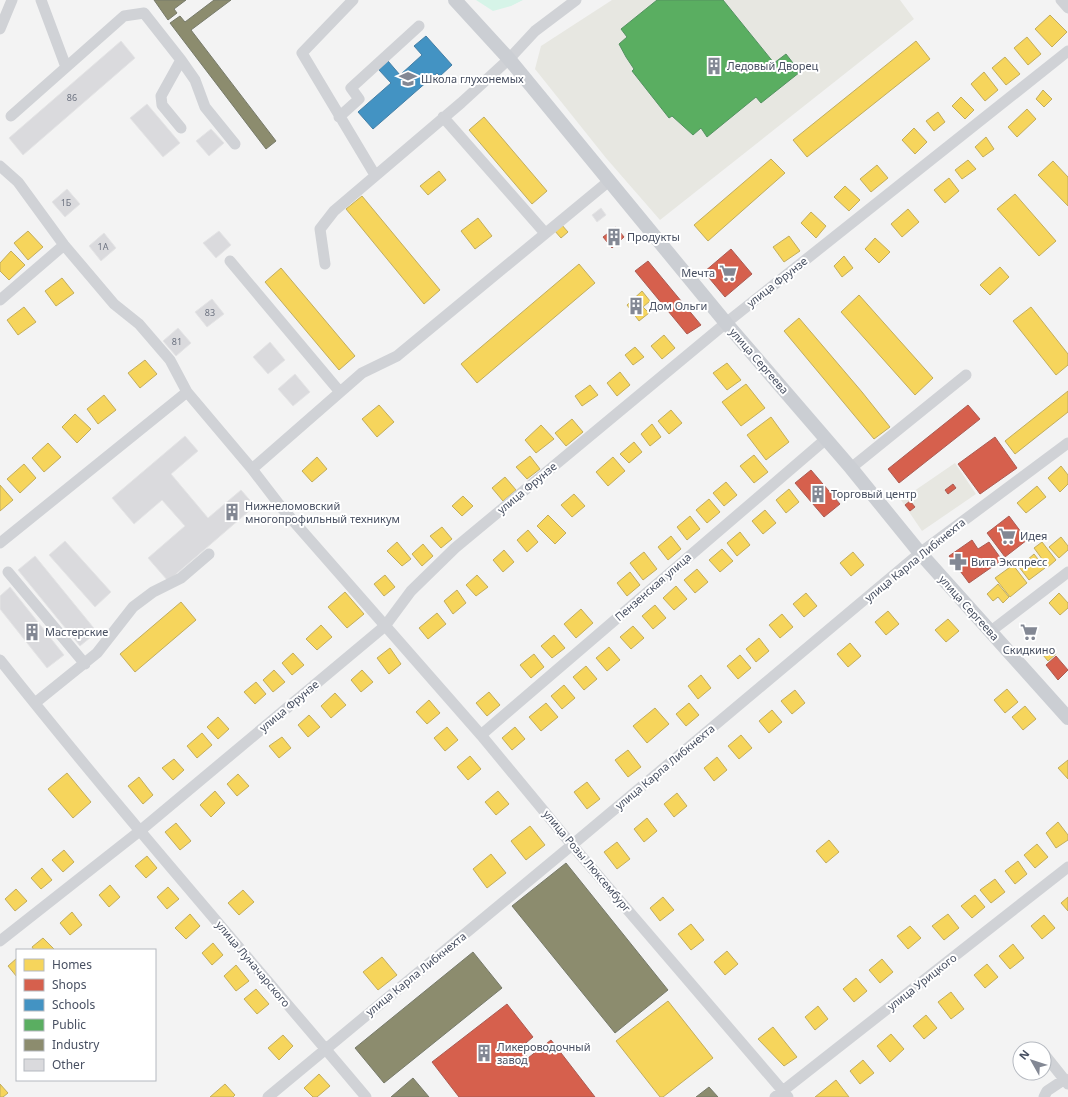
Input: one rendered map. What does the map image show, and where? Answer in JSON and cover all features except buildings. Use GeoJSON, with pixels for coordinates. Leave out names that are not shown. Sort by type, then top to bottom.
{"type":"FeatureCollection","features":[{"type":"Feature","properties":{"kind":"main road","name":"улица Сергеева"},"geometry":{"type":"LineString","coordinates":[[455,0],[509,59],[726,323],[851,468],[920,553],[1066,712]]}},
{"type":"Feature","properties":{"kind":"street"},"geometry":{"type":"LineString","coordinates":[[0,28],[12,0]]}},
{"type":"Feature","properties":{"kind":"street"},"geometry":{"type":"LineString","coordinates":[[41,0],[66,67]]}},
{"type":"Feature","properties":{"kind":"street"},"geometry":{"type":"LineString","coordinates":[[353,0],[302,53],[375,175]]}},
{"type":"Feature","properties":{"kind":"street"},"geometry":{"type":"LineString","coordinates":[[326,264],[320,229],[334,211],[461,103],[509,59],[535,31],[576,0]]}},
{"type":"Feature","properties":{"kind":"street"},"geometry":{"type":"LineString","coordinates":[[1062,0],[1068,8]]}},
{"type":"Feature","properties":{"kind":"street"},"geometry":{"type":"LineString","coordinates":[[11,116],[124,16],[144,13],[195,80],[205,107],[235,144]]}},
{"type":"Feature","properties":{"kind":"street"},"geometry":{"type":"LineString","coordinates":[[339,117],[359,99],[351,88],[420,26]]}},
{"type":"Feature","properties":{"kind":"street","name":"улица Фрунзе"},"geometry":{"type":"LineString","coordinates":[[0,941],[141,830],[385,626],[411,591],[455,548],[726,323],[1068,51]]}},
{"type":"Feature","properties":{"kind":"street"},"geometry":{"type":"LineString","coordinates":[[181,60],[161,96],[162,105],[181,128]]}},
{"type":"Feature","properties":{"kind":"street"},"geometry":{"type":"LineString","coordinates":[[443,117],[545,233]]}},
{"type":"Feature","properties":{"kind":"street","name":"улица Розы Люксембург"},"geometry":{"type":"LineString","coordinates":[[0,166],[18,182],[64,245],[114,304],[139,324],[170,360],[187,392],[252,469],[282,508],[481,735],[782,1095]]}},
{"type":"Feature","properties":{"kind":"street"},"geometry":{"type":"LineString","coordinates":[[252,469],[362,372],[398,356],[609,181]]}},
{"type":"Feature","properties":{"kind":"street"},"geometry":{"type":"LineString","coordinates":[[0,300],[64,245]]}},
{"type":"Feature","properties":{"kind":"street"},"geometry":{"type":"LineString","coordinates":[[230,261],[340,392]]}},
{"type":"Feature","properties":{"kind":"street"},"geometry":{"type":"LineString","coordinates":[[851,468],[966,375]]}},
{"type":"Feature","properties":{"kind":"street"},"geometry":{"type":"LineString","coordinates":[[0,543],[187,392]]}},
{"type":"Feature","properties":{"kind":"street","name":"Пензенская улица"},"geometry":{"type":"LineString","coordinates":[[481,735],[826,439]]}},
{"type":"Feature","properties":{"kind":"street","name":"улица Карла Либкнехта"},"geometry":{"type":"LineString","coordinates":[[268,1097],[325,1048],[572,845],[920,553],[1068,443]]}},
{"type":"Feature","properties":{"kind":"street"},"geometry":{"type":"LineString","coordinates":[[35,704],[98,653],[132,607],[153,592],[181,578],[209,554]]}},
{"type":"Feature","properties":{"kind":"street"},"geometry":{"type":"LineString","coordinates":[[8,572],[85,664]]}},
{"type":"Feature","properties":{"kind":"street"},"geometry":{"type":"LineString","coordinates":[[991,631],[1068,572]]}},
{"type":"Feature","properties":{"kind":"street","name":"улица Луначарского"},"geometry":{"type":"LineString","coordinates":[[0,660],[35,704],[366,1097]]}},
{"type":"Feature","properties":{"kind":"street","name":"улица Урицкого"},"geometry":{"type":"LineString","coordinates":[[782,1095],[1068,867]]}},
{"type":"Feature","properties":{"kind":"street"},"geometry":{"type":"LineString","coordinates":[[1044,1097],[1047,1091],[1066,1081],[1052,1064]]}},
{"type":"Feature","properties":{"kind":"shaded area"},"geometry":{"type":"Polygon","coordinates":[[[612,0],[900,0],[914,19],[660,220],[606,158],[535,69],[541,46],[612,0]]]}},
{"type":"Feature","properties":{"kind":"shaded area"},"geometry":{"type":"Polygon","coordinates":[[[955,463],[976,494],[922,531],[901,500],[955,463]]]}},
{"type":"Feature","properties":{"kind":"green space"},"geometry":{"type":"Polygon","coordinates":[[[476,0],[523,0],[511,6],[493,11],[476,0]]]}},
{"type":"Feature","properties":{"kind":"place","name":"Ледовый Дворец"},"geometry":{"type":"Point","coordinates":[714,66]}},
{"type":"Feature","properties":{"kind":"place","name":"Школа глухонемых"},"geometry":{"type":"Point","coordinates":[408,79]}},
{"type":"Feature","properties":{"kind":"place","name":"Продукты"},"geometry":{"type":"Point","coordinates":[614,237]}},
{"type":"Feature","properties":{"kind":"place","name":"Мечта"},"geometry":{"type":"Point","coordinates":[728,273]}},
{"type":"Feature","properties":{"kind":"place","name":"Дом Ольги"},"geometry":{"type":"Point","coordinates":[636,306]}},
{"type":"Feature","properties":{"kind":"place","name":"Торговый центр"},"geometry":{"type":"Point","coordinates":[818,494]}},
{"type":"Feature","properties":{"kind":"place","name":"Нижнеломовский многопрофильный техникум"},"geometry":{"type":"Point","coordinates":[232,512]}},
{"type":"Feature","properties":{"kind":"place","name":"Идея"},"geometry":{"type":"Point","coordinates":[1007,536]}},
{"type":"Feature","properties":{"kind":"place","name":"Вита Экспресс"},"geometry":{"type":"Point","coordinates":[958,562]}},
{"type":"Feature","properties":{"kind":"place","name":"Мастерские"},"geometry":{"type":"Point","coordinates":[32,632]}},
{"type":"Feature","properties":{"kind":"place","name":"Скидкино"},"geometry":{"type":"Point","coordinates":[1029,632]}},
{"type":"Feature","properties":{"kind":"place","name":"Ликероводочный завод"},"geometry":{"type":"Point","coordinates":[484,1053]}}]}
